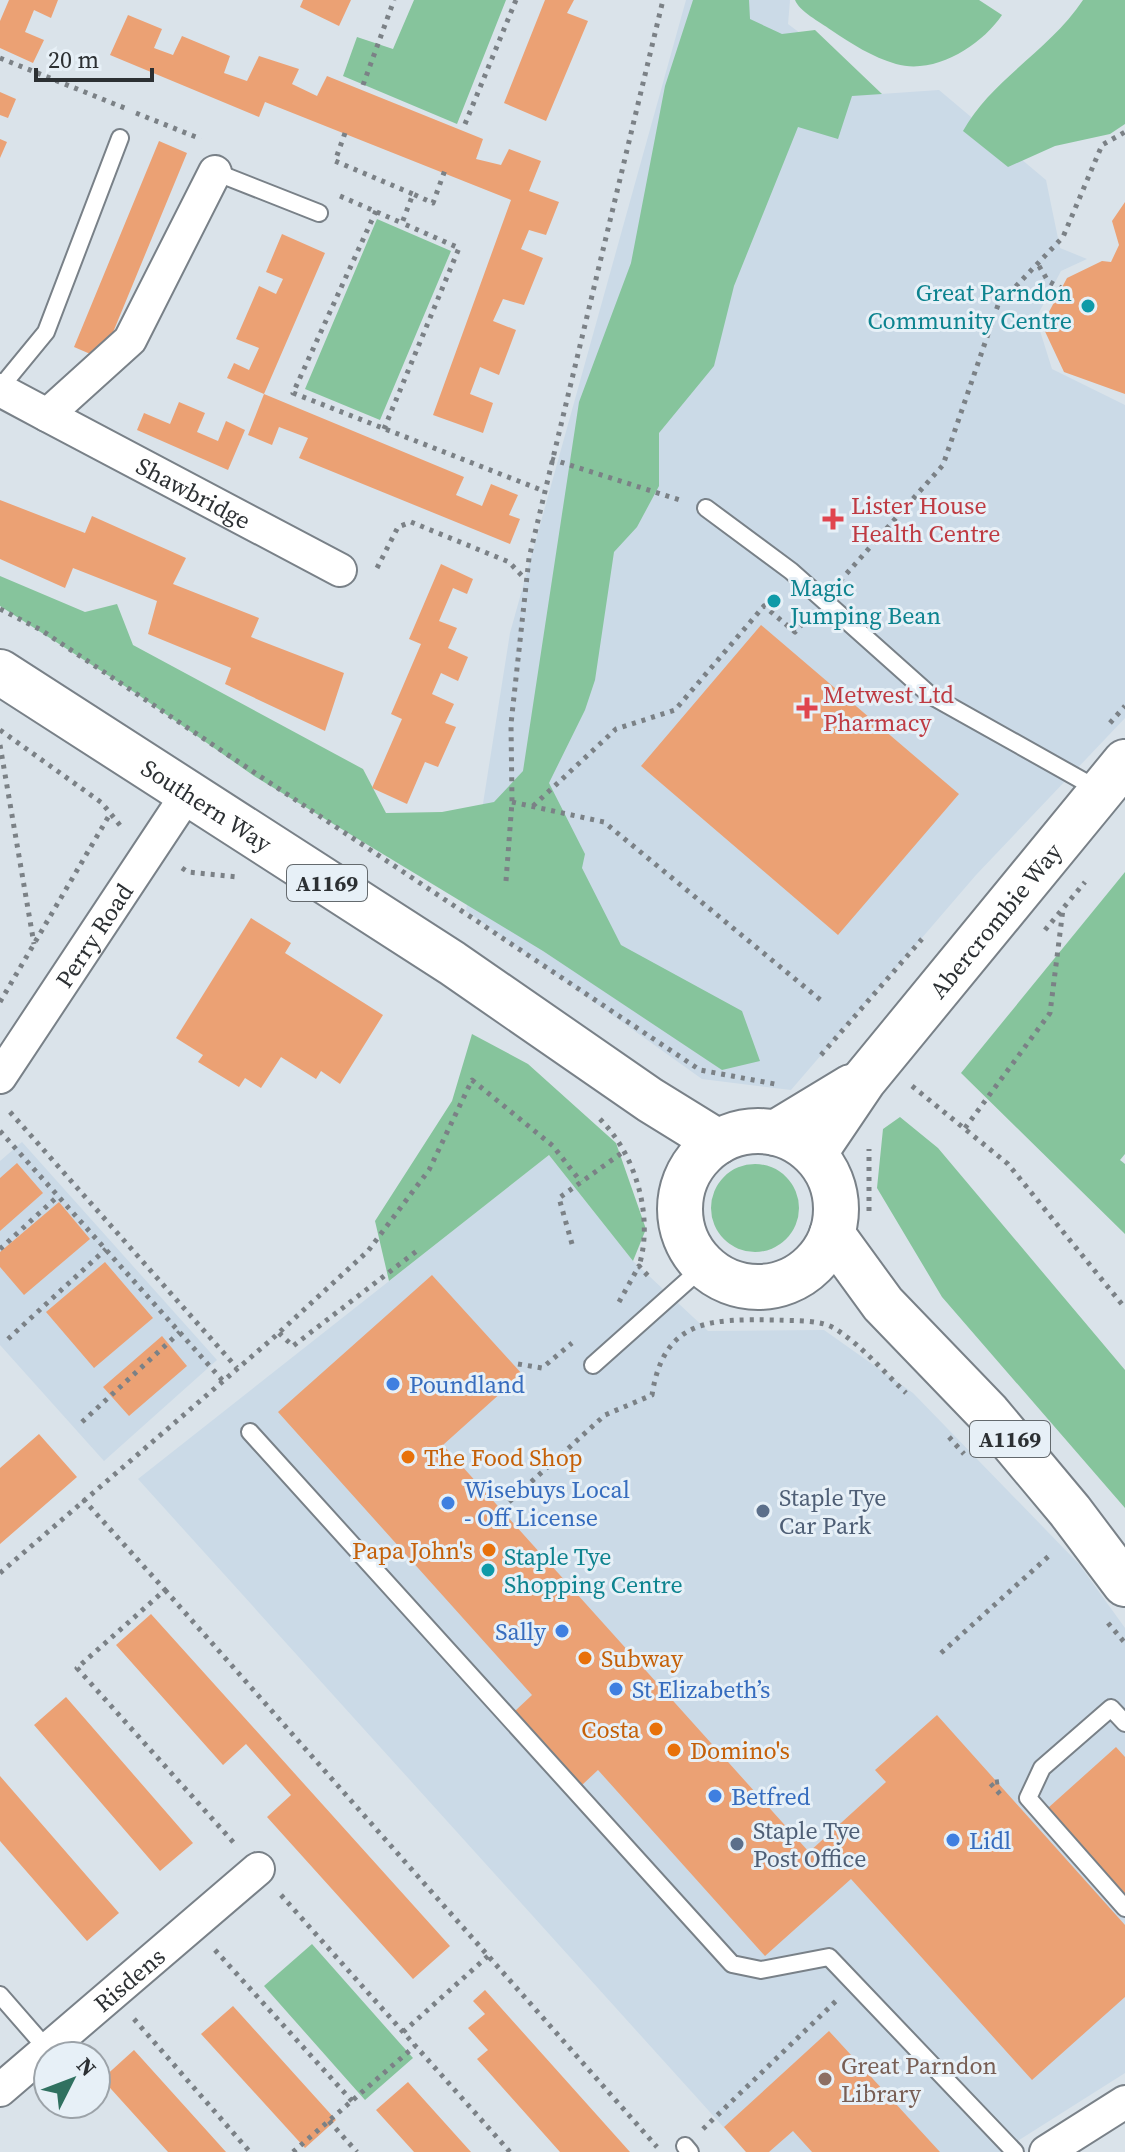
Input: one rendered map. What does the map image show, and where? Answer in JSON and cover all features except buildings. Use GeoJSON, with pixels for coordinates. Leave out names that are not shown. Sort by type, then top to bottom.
{"type":"FeatureCollection","features":[{"type":"Feature","properties":{"kind":"main road","name":"Southern Way"},"geometry":{"type":"LineString","coordinates":[[0,672],[452,963],[650,1100],[718,1142]]}},
{"type":"Feature","properties":{"kind":"main road","name":"Abercrombie Way"},"geometry":{"type":"LineString","coordinates":[[814,1154],[864,1080],[1098,775]]}},
{"type":"Feature","properties":{"kind":"main road","name":"Abercrombie Way"},"geometry":{"type":"LineString","coordinates":[[775,1133],[864,1080]]}},
{"type":"Feature","properties":{"kind":"main road"},"geometry":{"type":"LineString","coordinates":[[650,1100],[674,1174],[680,1217],[693,1252],[704,1266],[727,1281],[753,1287],[779,1285],[803,1273],[821,1256],[832,1234],[834,1191],[826,1171],[814,1154],[796,1141],[775,1133],[755,1131],[718,1142],[701,1156],[689,1173],[681,1194],[680,1217]]}},
{"type":"Feature","properties":{"kind":"main road","name":"A1169"},"geometry":{"type":"LineString","coordinates":[[832,1234],[883,1304],[988,1413],[1070,1511],[1116,1603]]}},
{"type":"Feature","properties":{"kind":"main road","name":"A1169"},"geometry":{"type":"LineString","coordinates":[[803,1273],[883,1304]]}},
{"type":"Feature","properties":{"kind":"street"},"geometry":{"type":"LineString","coordinates":[[47,415],[130,340],[220,174]]}},
{"type":"Feature","properties":{"kind":"street","name":"Shawbridge"},"geometry":{"type":"LineString","coordinates":[[0,389],[340,570]]}},
{"type":"Feature","properties":{"kind":"street","name":"Perry Road"},"geometry":{"type":"LineString","coordinates":[[2,1069],[188,793]]}},
{"type":"Feature","properties":{"kind":"street","name":"Risdens"},"geometry":{"type":"LineString","coordinates":[[58,2040],[258,1869]]}},
{"type":"Feature","properties":{"kind":"street","name":"Risdens"},"geometry":{"type":"LineString","coordinates":[[0,2090],[32,2062]]}},
{"type":"Feature","properties":{"kind":"street"},"geometry":{"type":"LineString","coordinates":[[1046,2152],[1125,2102]]}},
{"type":"Feature","properties":{"kind":"lane"},"geometry":{"type":"LineString","coordinates":[[0,389],[46,332],[120,138]]}},
{"type":"Feature","properties":{"kind":"lane"},"geometry":{"type":"LineString","coordinates":[[220,174],[319,213]]}},
{"type":"Feature","properties":{"kind":"lane"},"geometry":{"type":"LineString","coordinates":[[706,508],[791,571],[930,695],[1098,775]]}},
{"type":"Feature","properties":{"kind":"lane"},"geometry":{"type":"LineString","coordinates":[[593,1365],[704,1266]]}},
{"type":"Feature","properties":{"kind":"lane"},"geometry":{"type":"LineString","coordinates":[[250,1432],[732,1964],[761,1970],[829,1957],[1015,2152]]}},
{"type":"Feature","properties":{"kind":"lane"},"geometry":{"type":"LineString","coordinates":[[1125,1723],[1111,1708],[1042,1768],[1028,1798],[1125,1908]]}},
{"type":"Feature","properties":{"kind":"lane"},"geometry":{"type":"LineString","coordinates":[[0,1995],[39,2040]]}},
{"type":"Feature","properties":{"kind":"path"},"geometry":{"type":"LineString","coordinates":[[363,85],[394,0]]}},
{"type":"Feature","properties":{"kind":"path"},"geometry":{"type":"LineString","coordinates":[[465,124],[516,0]]}},
{"type":"Feature","properties":{"kind":"path"},"geometry":{"type":"LineString","coordinates":[[506,881],[512,802],[511,724],[526,580],[551,459],[663,0]]}},
{"type":"Feature","properties":{"kind":"path"},"geometry":{"type":"LineString","coordinates":[[0,58],[235,152],[220,174]]}},
{"type":"Feature","properties":{"kind":"path"},"geometry":{"type":"LineString","coordinates":[[533,806],[616,729],[675,710],[764,606],[795,632],[943,465],[998,305],[1039,266],[1063,237],[1102,145],[1125,132]]}},
{"type":"Feature","properties":{"kind":"path"},"geometry":{"type":"LineString","coordinates":[[345,133],[335,161],[433,203],[445,170]]}},
{"type":"Feature","properties":{"kind":"path"},"geometry":{"type":"LineString","coordinates":[[331,192],[459,248],[384,429]]}},
{"type":"Feature","properties":{"kind":"path"},"geometry":{"type":"LineString","coordinates":[[402,223],[413,194]]}},
{"type":"Feature","properties":{"kind":"path"},"geometry":{"type":"LineString","coordinates":[[376,211],[293,393],[544,491]]}},
{"type":"Feature","properties":{"kind":"path"},"geometry":{"type":"LineString","coordinates":[[1039,266],[1048,281],[1061,288]]}},
{"type":"Feature","properties":{"kind":"path"},"geometry":{"type":"LineString","coordinates":[[551,459],[706,508]]}},
{"type":"Feature","properties":{"kind":"path"},"geometry":{"type":"LineString","coordinates":[[340,570],[373,581],[398,527],[411,522],[509,562],[526,580]]}},
{"type":"Feature","properties":{"kind":"path"},"geometry":{"type":"LineString","coordinates":[[0,609],[41,630],[700,1070],[787,1086]]}},
{"type":"Feature","properties":{"kind":"path"},"geometry":{"type":"LineString","coordinates":[[1098,775],[1125,706]]}},
{"type":"Feature","properties":{"kind":"path"},"geometry":{"type":"LineString","coordinates":[[0,730],[102,803],[120,827],[188,872],[249,878]]}},
{"type":"Feature","properties":{"kind":"path"},"geometry":{"type":"LineString","coordinates":[[0,745],[34,944]]}},
{"type":"Feature","properties":{"kind":"path"},"geometry":{"type":"LineString","coordinates":[[512,802],[604,822],[823,1002]]}},
{"type":"Feature","properties":{"kind":"path"},"geometry":{"type":"LineString","coordinates":[[0,1002],[110,814]]}},
{"type":"Feature","properties":{"kind":"path"},"geometry":{"type":"LineString","coordinates":[[1043,933],[1090,876]]}},
{"type":"Feature","properties":{"kind":"path"},"geometry":{"type":"LineString","coordinates":[[965,1128],[1050,1013],[1063,909]]}},
{"type":"Feature","properties":{"kind":"path"},"geometry":{"type":"LineString","coordinates":[[813,1063],[925,935]]}},
{"type":"Feature","properties":{"kind":"path"},"geometry":{"type":"LineString","coordinates":[[904,1098],[922,1074]]}},
{"type":"Feature","properties":{"kind":"path"},"geometry":{"type":"LineString","coordinates":[[0,1573],[279,1333],[368,1251],[429,1170],[472,1080],[553,1146],[581,1182]]}},
{"type":"Feature","properties":{"kind":"path"},"geometry":{"type":"LineString","coordinates":[[912,1086],[1008,1164],[1125,1308]]}},
{"type":"Feature","properties":{"kind":"path"},"geometry":{"type":"LineString","coordinates":[[0,1101],[237,1368]]}},
{"type":"Feature","properties":{"kind":"path"},"geometry":{"type":"LineString","coordinates":[[593,1112],[617,1136],[638,1185],[646,1242],[639,1266]]}},
{"type":"Feature","properties":{"kind":"path"},"geometry":{"type":"LineString","coordinates":[[0,1131],[223,1381]]}},
{"type":"Feature","properties":{"kind":"path"},"geometry":{"type":"LineString","coordinates":[[869,1146],[868,1210],[876,1222]]}},
{"type":"Feature","properties":{"kind":"path"},"geometry":{"type":"LineString","coordinates":[[572,1244],[559,1198],[624,1152]]}},
{"type":"Feature","properties":{"kind":"path"},"geometry":{"type":"LineString","coordinates":[[0,1249],[58,1196]]}},
{"type":"Feature","properties":{"kind":"path"},"geometry":{"type":"LineString","coordinates":[[8,1339],[106,1249]]}},
{"type":"Feature","properties":{"kind":"path"},"geometry":{"type":"LineString","coordinates":[[279,1333],[293,1346],[418,1250]]}},
{"type":"Feature","properties":{"kind":"path"},"geometry":{"type":"LineString","coordinates":[[509,1502],[605,1415],[652,1395],[657,1367],[668,1347],[716,1319],[803,1321],[835,1328],[915,1401]]}},
{"type":"Feature","properties":{"kind":"path"},"geometry":{"type":"LineString","coordinates":[[82,1422],[180,1332]]}},
{"type":"Feature","properties":{"kind":"path"},"geometry":{"type":"LineString","coordinates":[[947,1435],[968,1459]]}},
{"type":"Feature","properties":{"kind":"path"},"geometry":{"type":"LineString","coordinates":[[83,1499],[661,2152]]}},
{"type":"Feature","properties":{"kind":"path"},"geometry":{"type":"LineString","coordinates":[[1041,1542],[1060,1565]]}},
{"type":"Feature","properties":{"kind":"path"},"geometry":{"type":"LineString","coordinates":[[941,1653],[1051,1554]]}},
{"type":"Feature","properties":{"kind":"path"},"geometry":{"type":"LineString","coordinates":[[165,1590],[77,1668],[510,2152]]}},
{"type":"Feature","properties":{"kind":"path"},"geometry":{"type":"LineString","coordinates":[[1116,1603],[1125,1643]]}},
{"type":"Feature","properties":{"kind":"path"},"geometry":{"type":"LineString","coordinates":[[193,1925],[352,2101]]}},
{"type":"Feature","properties":{"kind":"path"},"geometry":{"type":"LineString","coordinates":[[403,2032],[488,1956]]}},
{"type":"Feature","properties":{"kind":"path"},"geometry":{"type":"LineString","coordinates":[[687,2149],[854,1984]]}},
{"type":"Feature","properties":{"kind":"path"},"geometry":{"type":"LineString","coordinates":[[112,1994],[250,2152]]}},
{"type":"Feature","properties":{"kind":"path"},"geometry":{"type":"LineString","coordinates":[[293,2152],[415,2046]]}},
{"type":"Feature","properties":{"kind":"path"},"geometry":{"type":"LineString","coordinates":[[329,2121],[357,2152]]}},
{"type":"Feature","properties":{"kind":"shaded area","name":"Lister House Health Centre"},"geometry":{"type":"Polygon","coordinates":[[[686,0],[790,0],[788,24],[881,94],[939,90],[1046,180],[1060,248],[1087,259],[1061,271],[1036,318],[1052,369],[1125,405],[1125,718],[976,875],[791,1090],[702,1079],[466,911],[510,633],[686,0]]]}},
{"type":"Feature","properties":{"kind":"shaded area"},"geometry":{"type":"Polygon","coordinates":[[[22,1142],[217,1360],[104,1461],[0,1345],[0,1161],[22,1142]]]}},
{"type":"Feature","properties":{"kind":"shaded area"},"geometry":{"type":"Polygon","coordinates":[[[549,1155],[633,1261],[708,1331],[824,1330],[913,1393],[1079,1564],[1125,1628],[1125,2073],[1000,2152],[746,2152],[138,1479],[549,1155]]]}},
{"type":"Feature","properties":{"kind":"green space"},"geometry":{"type":"Polygon","coordinates":[[[414,0],[506,0],[457,124],[343,76],[357,37],[393,49],[414,0]]]}},
{"type":"Feature","properties":{"kind":"green space"},"geometry":{"type":"Polygon","coordinates":[[[693,0],[749,0],[750,19],[782,34],[815,30],[882,94],[852,96],[838,139],[798,127],[734,286],[714,366],[659,433],[659,486],[637,527],[614,552],[595,680],[585,710],[549,783],[585,854],[582,868],[621,945],[742,1011],[760,1061],[722,1070],[543,951],[254,776],[137,694],[0,606],[0,576],[85,612],[117,604],[133,645],[363,769],[386,813],[442,812],[494,802],[523,771],[579,402],[631,263],[665,86],[693,0]]]}},
{"type":"Feature","properties":{"kind":"green space"},"geometry":{"type":"Polygon","coordinates":[[[795,0],[979,0],[1002,15],[982,37],[956,55],[941,62],[911,66],[896,64],[862,50],[810,16],[795,0]]]}},
{"type":"Feature","properties":{"kind":"green space"},"geometry":{"type":"Polygon","coordinates":[[[1083,0],[1125,0],[1125,124],[1110,134],[1055,146],[1008,167],[963,131],[989,96],[1070,18],[1083,0]]]}},
{"type":"Feature","properties":{"kind":"green space"},"geometry":{"type":"Polygon","coordinates":[[[377,219],[451,251],[380,420],[305,389],[377,219]]]}},
{"type":"Feature","properties":{"kind":"green space"},"geometry":{"type":"Polygon","coordinates":[[[1125,872],[1125,1154],[1120,1160],[1125,1164],[1125,1234],[961,1073],[1125,872]]]}},
{"type":"Feature","properties":{"kind":"green space"},"geometry":{"type":"Polygon","coordinates":[[[472,1034],[528,1064],[616,1143],[646,1229],[633,1261],[549,1155],[389,1281],[375,1221],[452,1101],[472,1034]]]}},
{"type":"Feature","properties":{"kind":"green space"},"geometry":{"type":"Polygon","coordinates":[[[900,1117],[938,1148],[1125,1370],[1125,1508],[942,1297],[877,1188],[883,1129],[900,1117]]]}},
{"type":"Feature","properties":{"kind":"green space"},"geometry":{"type":"Polygon","coordinates":[[[746,1164],[764,1164],[780,1171],[792,1183],[799,1199],[799,1217],[792,1233],[780,1245],[764,1252],[746,1252],[730,1245],[718,1233],[711,1217],[711,1199],[718,1183],[730,1171],[746,1164]]]}},
{"type":"Feature","properties":{"kind":"green space"},"geometry":{"type":"Polygon","coordinates":[[[312,1944],[413,2058],[365,2100],[264,1986],[312,1944]]]}},
{"type":"Feature","properties":{"kind":"place","name":"Great Parndon Community Centre"},"geometry":{"type":"Point","coordinates":[1088,306]}},
{"type":"Feature","properties":{"kind":"place","name":"Lister House Health Centre"},"geometry":{"type":"Point","coordinates":[833,519]}},
{"type":"Feature","properties":{"kind":"place","name":"Magic Jumping Bean"},"geometry":{"type":"Point","coordinates":[774,601]}},
{"type":"Feature","properties":{"kind":"place","name":"Metwest Ltd Pharmacy"},"geometry":{"type":"Point","coordinates":[807,708]}},
{"type":"Feature","properties":{"kind":"place","name":"Poundland"},"geometry":{"type":"Point","coordinates":[393,1384]}},
{"type":"Feature","properties":{"kind":"place","name":"The Food Shop"},"geometry":{"type":"Point","coordinates":[408,1457]}},
{"type":"Feature","properties":{"kind":"place","name":"Wisebuys Local - Off License"},"geometry":{"type":"Point","coordinates":[448,1503]}},
{"type":"Feature","properties":{"kind":"place","name":"Staple Tye Car Park"},"geometry":{"type":"Point","coordinates":[763,1511]}},
{"type":"Feature","properties":{"kind":"place","name":"Papa John's"},"geometry":{"type":"Point","coordinates":[489,1550]}},
{"type":"Feature","properties":{"kind":"place","name":"Staple Tye Shopping Centre"},"geometry":{"type":"Point","coordinates":[488,1570]}},
{"type":"Feature","properties":{"kind":"place","name":"Sally"},"geometry":{"type":"Point","coordinates":[562,1631]}},
{"type":"Feature","properties":{"kind":"place","name":"Subway"},"geometry":{"type":"Point","coordinates":[585,1658]}},
{"type":"Feature","properties":{"kind":"place","name":"St Elizabeth’s"},"geometry":{"type":"Point","coordinates":[616,1689]}},
{"type":"Feature","properties":{"kind":"place","name":"Costa"},"geometry":{"type":"Point","coordinates":[656,1729]}},
{"type":"Feature","properties":{"kind":"place","name":"Domino's"},"geometry":{"type":"Point","coordinates":[674,1750]}},
{"type":"Feature","properties":{"kind":"place","name":"Betfred"},"geometry":{"type":"Point","coordinates":[715,1796]}},
{"type":"Feature","properties":{"kind":"place","name":"Lidl"},"geometry":{"type":"Point","coordinates":[953,1840]}},
{"type":"Feature","properties":{"kind":"place","name":"Staple Tye Post Office"},"geometry":{"type":"Point","coordinates":[737,1844]}},
{"type":"Feature","properties":{"kind":"place","name":"Great Parndon Library"},"geometry":{"type":"Point","coordinates":[825,2079]}}]}
